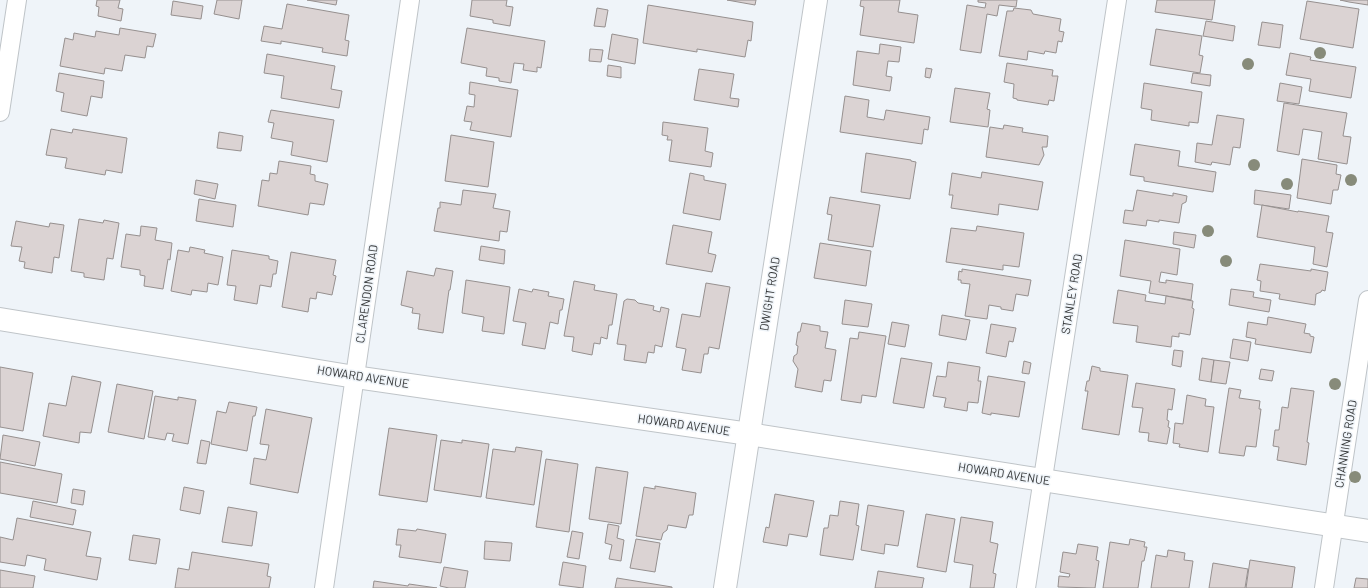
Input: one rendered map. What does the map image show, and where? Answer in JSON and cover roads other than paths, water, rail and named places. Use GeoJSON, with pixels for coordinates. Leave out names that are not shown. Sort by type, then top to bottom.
{"type":"FeatureCollection","features":[{"type":"Feature","properties":{"kind":"street"},"geometry":{"type":"LineString","coordinates":[[0,112],[17,0]]}},
{"type":"Feature","properties":{"kind":"street","name":"CLARENDON ROAD"},"geometry":{"type":"LineString","coordinates":[[324,588],[410,0]]}},
{"type":"Feature","properties":{"kind":"street","name":"DWIGHT ROAD"},"geometry":{"type":"LineString","coordinates":[[724,588],[816,0]]}},
{"type":"Feature","properties":{"kind":"street","name":"STANLEY ROAD"},"geometry":{"type":"LineString","coordinates":[[1026,588],[1117,0]]}},
{"type":"Feature","properties":{"kind":"street","name":"CHANNING ROAD"},"geometry":{"type":"LineString","coordinates":[[1324,588],[1368,300]]}},
{"type":"Feature","properties":{"kind":"street","name":"HOWARD AVENUE"},"geometry":{"type":"LineString","coordinates":[[0,319],[355,376],[749,434],[1368,531]]}}]}
